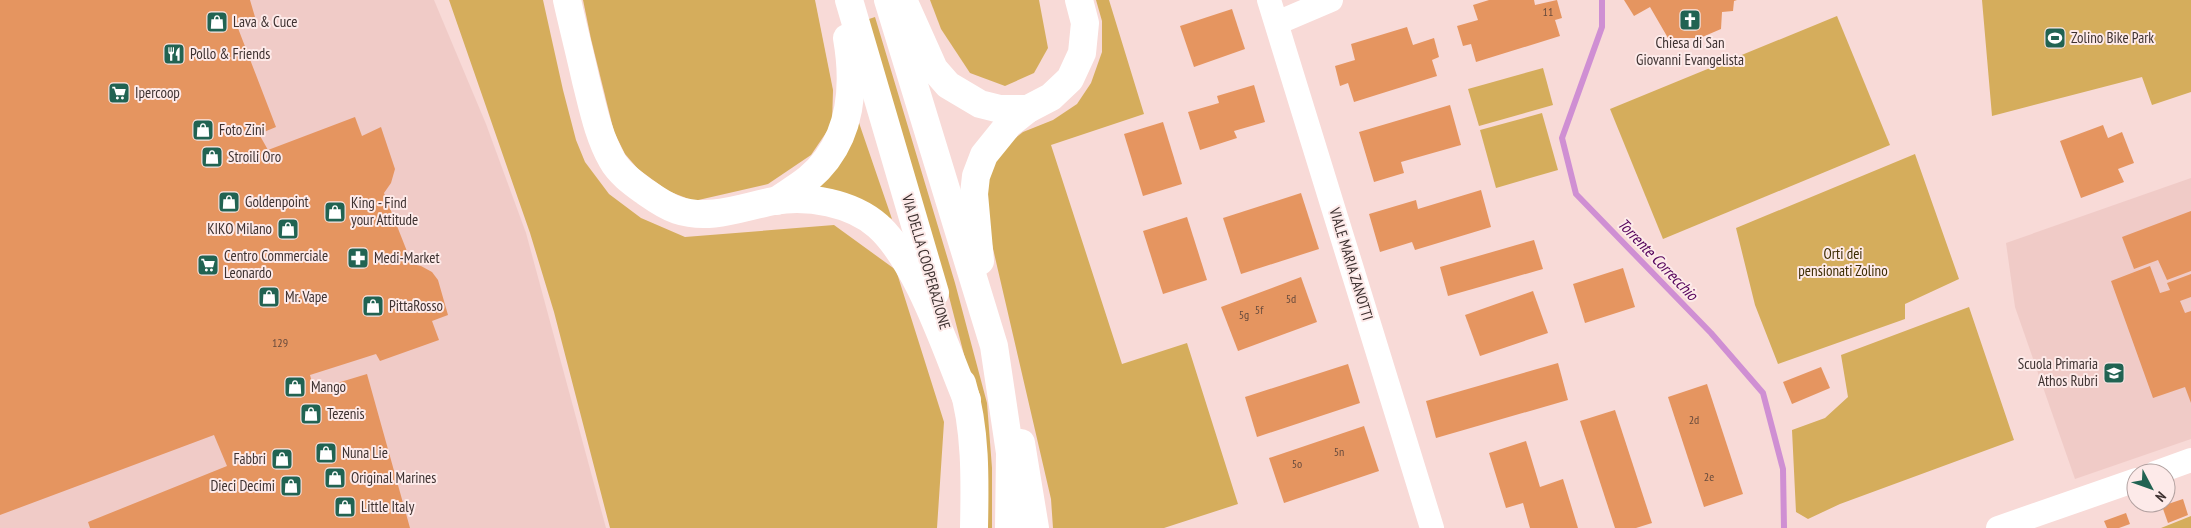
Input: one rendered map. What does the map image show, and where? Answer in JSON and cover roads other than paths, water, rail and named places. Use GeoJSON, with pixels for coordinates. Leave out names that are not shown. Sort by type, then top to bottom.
{"type":"FeatureCollection","features":[{"type":"Feature","properties":{"kind":"highway"},"geometry":{"type":"LineString","coordinates":[[567,0],[598,129],[613,161],[625,176],[657,200],[684,212],[699,214],[726,213],[776,201],[825,202],[856,211],[878,226],[901,254],[928,304],[967,400]]}},
{"type":"Feature","properties":{"kind":"highway"},"geometry":{"type":"LineString","coordinates":[[776,201],[808,179],[827,159],[844,129],[851,97],[851,62],[840,0]]}},
{"type":"Feature","properties":{"kind":"highway","name":"VIA DELLA COOPERAZIONE"},"geometry":{"type":"LineString","coordinates":[[849,0],[967,400],[975,475],[974,528]]}},
{"type":"Feature","properties":{"kind":"highway"},"geometry":{"type":"LineString","coordinates":[[888,0],[1025,455],[1035,528]]}},
{"type":"Feature","properties":{"kind":"highway"},"geometry":{"type":"LineString","coordinates":[[902,0],[934,69],[948,85],[980,104],[1000,109],[1028,109]]}},
{"type":"Feature","properties":{"kind":"highway"},"geometry":{"type":"LineString","coordinates":[[1009,528],[1010,452],[980,267],[974,194],[976,176],[984,155],[1009,124],[1028,109],[1051,98],[1070,79],[1082,53],[1085,23],[1078,0]]}},
{"type":"Feature","properties":{"kind":"street","name":"VIALE MARIA ZANOTTI"},"geometry":{"type":"LineString","coordinates":[[1270,0],[1432,528]]}},
{"type":"Feature","properties":{"kind":"street"},"geometry":{"type":"LineString","coordinates":[[1277,23],[1331,0]]}},
{"type":"Feature","properties":{"kind":"street"},"geometry":{"type":"LineString","coordinates":[[2176,465],[2191,460]]}},
{"type":"Feature","properties":{"kind":"street"},"geometry":{"type":"LineString","coordinates":[[1998,528],[2126,483]]}},
{"type":"Feature","properties":{"kind":"waterway","name":"Torrente Correcchio"},"geometry":{"type":"LineString","coordinates":[[1602,0],[1602,27],[1562,138],[1576,194],[1711,333],[1763,393],[1783,469],[1784,528]]}},
{"type":"Feature","properties":{"kind":"place","name":"Chiesa di San Giovanni Evangelista"},"geometry":{"type":"Point","coordinates":[1690,20]}},
{"type":"Feature","properties":{"kind":"place","name":"Lava & Cuce"},"geometry":{"type":"Point","coordinates":[217,22]}},
{"type":"Feature","properties":{"kind":"place","name":"Zolino Bike Park"},"geometry":{"type":"Point","coordinates":[2055,38]}},
{"type":"Feature","properties":{"kind":"place","name":"Pollo & Friends"},"geometry":{"type":"Point","coordinates":[174,54]}},
{"type":"Feature","properties":{"kind":"place","name":"Ipercoop"},"geometry":{"type":"Point","coordinates":[119,93]}},
{"type":"Feature","properties":{"kind":"place","name":"Foto Zini"},"geometry":{"type":"Point","coordinates":[203,130]}},
{"type":"Feature","properties":{"kind":"place","name":"Stroili Oro"},"geometry":{"type":"Point","coordinates":[212,157]}},
{"type":"Feature","properties":{"kind":"place","name":"Goldenpoint"},"geometry":{"type":"Point","coordinates":[229,202]}},
{"type":"Feature","properties":{"kind":"place","name":"King - Find your Attitude"},"geometry":{"type":"Point","coordinates":[335,212]}},
{"type":"Feature","properties":{"kind":"place","name":"KIKO Milano"},"geometry":{"type":"Point","coordinates":[288,229]}},
{"type":"Feature","properties":{"kind":"place","name":"Medi-Market"},"geometry":{"type":"Point","coordinates":[358,258]}},
{"type":"Feature","properties":{"kind":"place","name":"Centro Commerciale Leonardo"},"geometry":{"type":"Point","coordinates":[208,265]}},
{"type":"Feature","properties":{"kind":"place","name":"Mr. Vape"},"geometry":{"type":"Point","coordinates":[269,297]}},
{"type":"Feature","properties":{"kind":"place","name":"PittaRosso"},"geometry":{"type":"Point","coordinates":[373,306]}},
{"type":"Feature","properties":{"kind":"place","name":"Scuola Primaria Athos Rubri"},"geometry":{"type":"Point","coordinates":[2114,373]}},
{"type":"Feature","properties":{"kind":"place","name":"Mango"},"geometry":{"type":"Point","coordinates":[295,387]}},
{"type":"Feature","properties":{"kind":"place","name":"Tezenis"},"geometry":{"type":"Point","coordinates":[311,414]}},
{"type":"Feature","properties":{"kind":"place","name":"Nuna Lie"},"geometry":{"type":"Point","coordinates":[326,453]}},
{"type":"Feature","properties":{"kind":"place","name":"Fabbri"},"geometry":{"type":"Point","coordinates":[282,459]}},
{"type":"Feature","properties":{"kind":"place","name":"Original Marines"},"geometry":{"type":"Point","coordinates":[335,478]}},
{"type":"Feature","properties":{"kind":"place","name":"Dieci Decimi"},"geometry":{"type":"Point","coordinates":[291,486]}},
{"type":"Feature","properties":{"kind":"place","name":"Little Italy"},"geometry":{"type":"Point","coordinates":[345,507]}},
{"type":"Feature","properties":{"kind":"park label","name":"Orti dei pensionati Zolino"},"geometry":{"type":"Point","coordinates":[1843,262]}}]}
